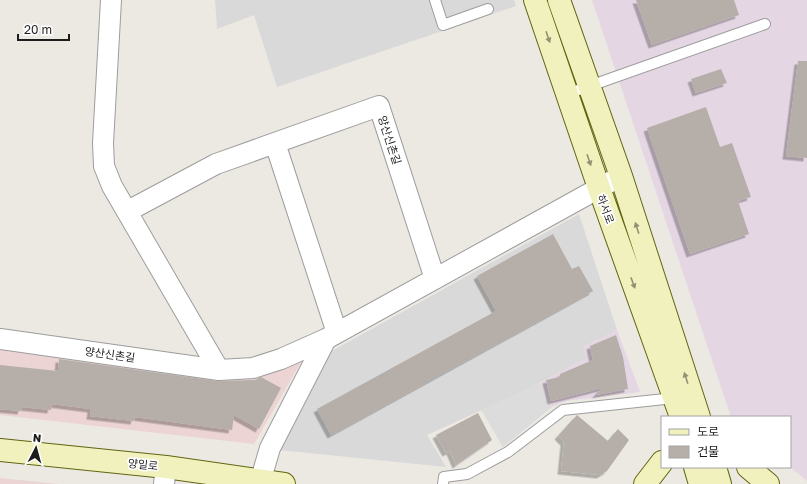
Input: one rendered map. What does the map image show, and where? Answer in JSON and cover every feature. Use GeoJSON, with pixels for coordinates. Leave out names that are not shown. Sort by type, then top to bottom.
{"type":"FeatureCollection","features":[{"type":"Feature","properties":{"kind":"main road","name":"하서로"},"geometry":{"type":"LineString","coordinates":[[535,0],[599,188],[690,413]]}},
{"type":"Feature","properties":{"kind":"main road"},"geometry":{"type":"LineString","coordinates":[[559,0],[621,176],[690,413]]}},
{"type":"Feature","properties":{"kind":"main road","name":"양일로"},"geometry":{"type":"LineString","coordinates":[[0,450],[165,475],[284,484]]}},
{"type":"Feature","properties":{"kind":"main road"},"geometry":{"type":"LineString","coordinates":[[645,484],[661,463]]}},
{"type":"Feature","properties":{"kind":"main road"},"geometry":{"type":"LineString","coordinates":[[696,468],[700,484]]}},
{"type":"Feature","properties":{"kind":"main road"},"geometry":{"type":"LineString","coordinates":[[715,468],[720,484]]}},
{"type":"Feature","properties":{"kind":"main road"},"geometry":{"type":"LineString","coordinates":[[749,468],[768,484]]}},
{"type":"Feature","properties":{"kind":"street"},"geometry":{"type":"LineString","coordinates":[[111,0],[103,143],[104,166],[112,186],[219,370]]}},
{"type":"Feature","properties":{"kind":"street","name":"양산신촌길"},"geometry":{"type":"LineString","coordinates":[[128,212],[216,164],[379,106],[435,279]]}},
{"type":"Feature","properties":{"kind":"street"},"geometry":{"type":"LineString","coordinates":[[260,482],[270,448],[332,336],[275,143]]}},
{"type":"Feature","properties":{"kind":"street","name":"양산신촌길"},"geometry":{"type":"LineString","coordinates":[[0,338],[219,370],[253,368],[281,359],[332,336],[621,176]]}},
{"type":"Feature","properties":{"kind":"lane"},"geometry":{"type":"LineString","coordinates":[[435,0],[443,25],[488,9]]}},
{"type":"Feature","properties":{"kind":"lane"},"geometry":{"type":"LineString","coordinates":[[567,94],[765,24]]}},
{"type":"Feature","properties":{"kind":"lane"},"geometry":{"type":"LineString","coordinates":[[443,484],[444,477],[467,474],[508,452],[563,410],[690,413]]}},
{"type":"Feature","properties":{"kind":"shaded area"},"geometry":{"type":"Polygon","coordinates":[[[215,0],[514,0],[516,6],[277,87],[254,15],[217,29],[215,0]]]}},
{"type":"Feature","properties":{"kind":"shaded area"},"geometry":{"type":"Polygon","coordinates":[[[592,0],[807,0],[807,481],[791,468],[791,416],[731,416],[592,0]]]}},
{"type":"Feature","properties":{"kind":"shaded area"},"geometry":{"type":"Polygon","coordinates":[[[579,214],[617,330],[583,347],[587,358],[526,390],[427,435],[446,467],[279,450],[306,391],[332,351],[579,214]]]}},
{"type":"Feature","properties":{"kind":"shaded area"},"geometry":{"type":"Polygon","coordinates":[[[617,330],[640,392],[566,401],[552,407],[540,383],[586,358],[583,347],[617,330]]]}},
{"type":"Feature","properties":{"kind":"shaded area"},"geometry":{"type":"Polygon","coordinates":[[[0,344],[245,376],[304,357],[254,444],[0,415],[0,344]]]}},
{"type":"Feature","properties":{"kind":"shaded area"},"geometry":{"type":"Polygon","coordinates":[[[540,383],[552,407],[503,447],[481,410],[540,383]]]}},
{"type":"Feature","properties":{"kind":"shaded area"},"geometry":{"type":"Polygon","coordinates":[[[0,478],[59,484],[0,484],[0,478]]]}},
{"type":"Feature","properties":{"kind":"building"},"geometry":{"type":"Polygon","coordinates":[[[636,0],[734,0],[739,15],[652,45],[636,0]]]}},
{"type":"Feature","properties":{"kind":"building"},"geometry":{"type":"Polygon","coordinates":[[[798,61],[807,61],[807,158],[786,156],[798,61]]]}},
{"type":"Feature","properties":{"kind":"building"},"geometry":{"type":"Polygon","coordinates":[[[721,69],[727,83],[696,93],[691,79],[721,69]]]}},
{"type":"Feature","properties":{"kind":"building"},"geometry":{"type":"Polygon","coordinates":[[[706,107],[720,147],[732,143],[751,197],[738,201],[749,234],[690,254],[647,128],[706,107]]]}},
{"type":"Feature","properties":{"kind":"building"},"geometry":{"type":"Polygon","coordinates":[[[553,234],[572,269],[579,266],[593,291],[331,435],[317,409],[496,311],[477,276],[553,234]]]}},
{"type":"Feature","properties":{"kind":"building"},"geometry":{"type":"Polygon","coordinates":[[[616,335],[623,357],[628,389],[595,395],[602,388],[551,401],[546,380],[560,377],[560,374],[593,360],[590,346],[616,335]]]}},
{"type":"Feature","properties":{"kind":"building"},"geometry":{"type":"Polygon","coordinates":[[[59,359],[217,381],[255,380],[261,377],[281,388],[259,429],[234,415],[232,430],[135,417],[134,421],[90,416],[91,409],[52,404],[51,410],[22,407],[21,411],[0,409],[0,365],[58,371],[59,359]]]}},
{"type":"Feature","properties":{"kind":"building"},"geometry":{"type":"Polygon","coordinates":[[[478,413],[492,440],[456,465],[450,451],[446,453],[436,435],[478,413]]]}},
{"type":"Feature","properties":{"kind":"building"},"geometry":{"type":"Polygon","coordinates":[[[577,415],[608,441],[618,429],[629,440],[607,471],[600,475],[561,471],[564,442],[558,436],[577,415]]]}}]}
